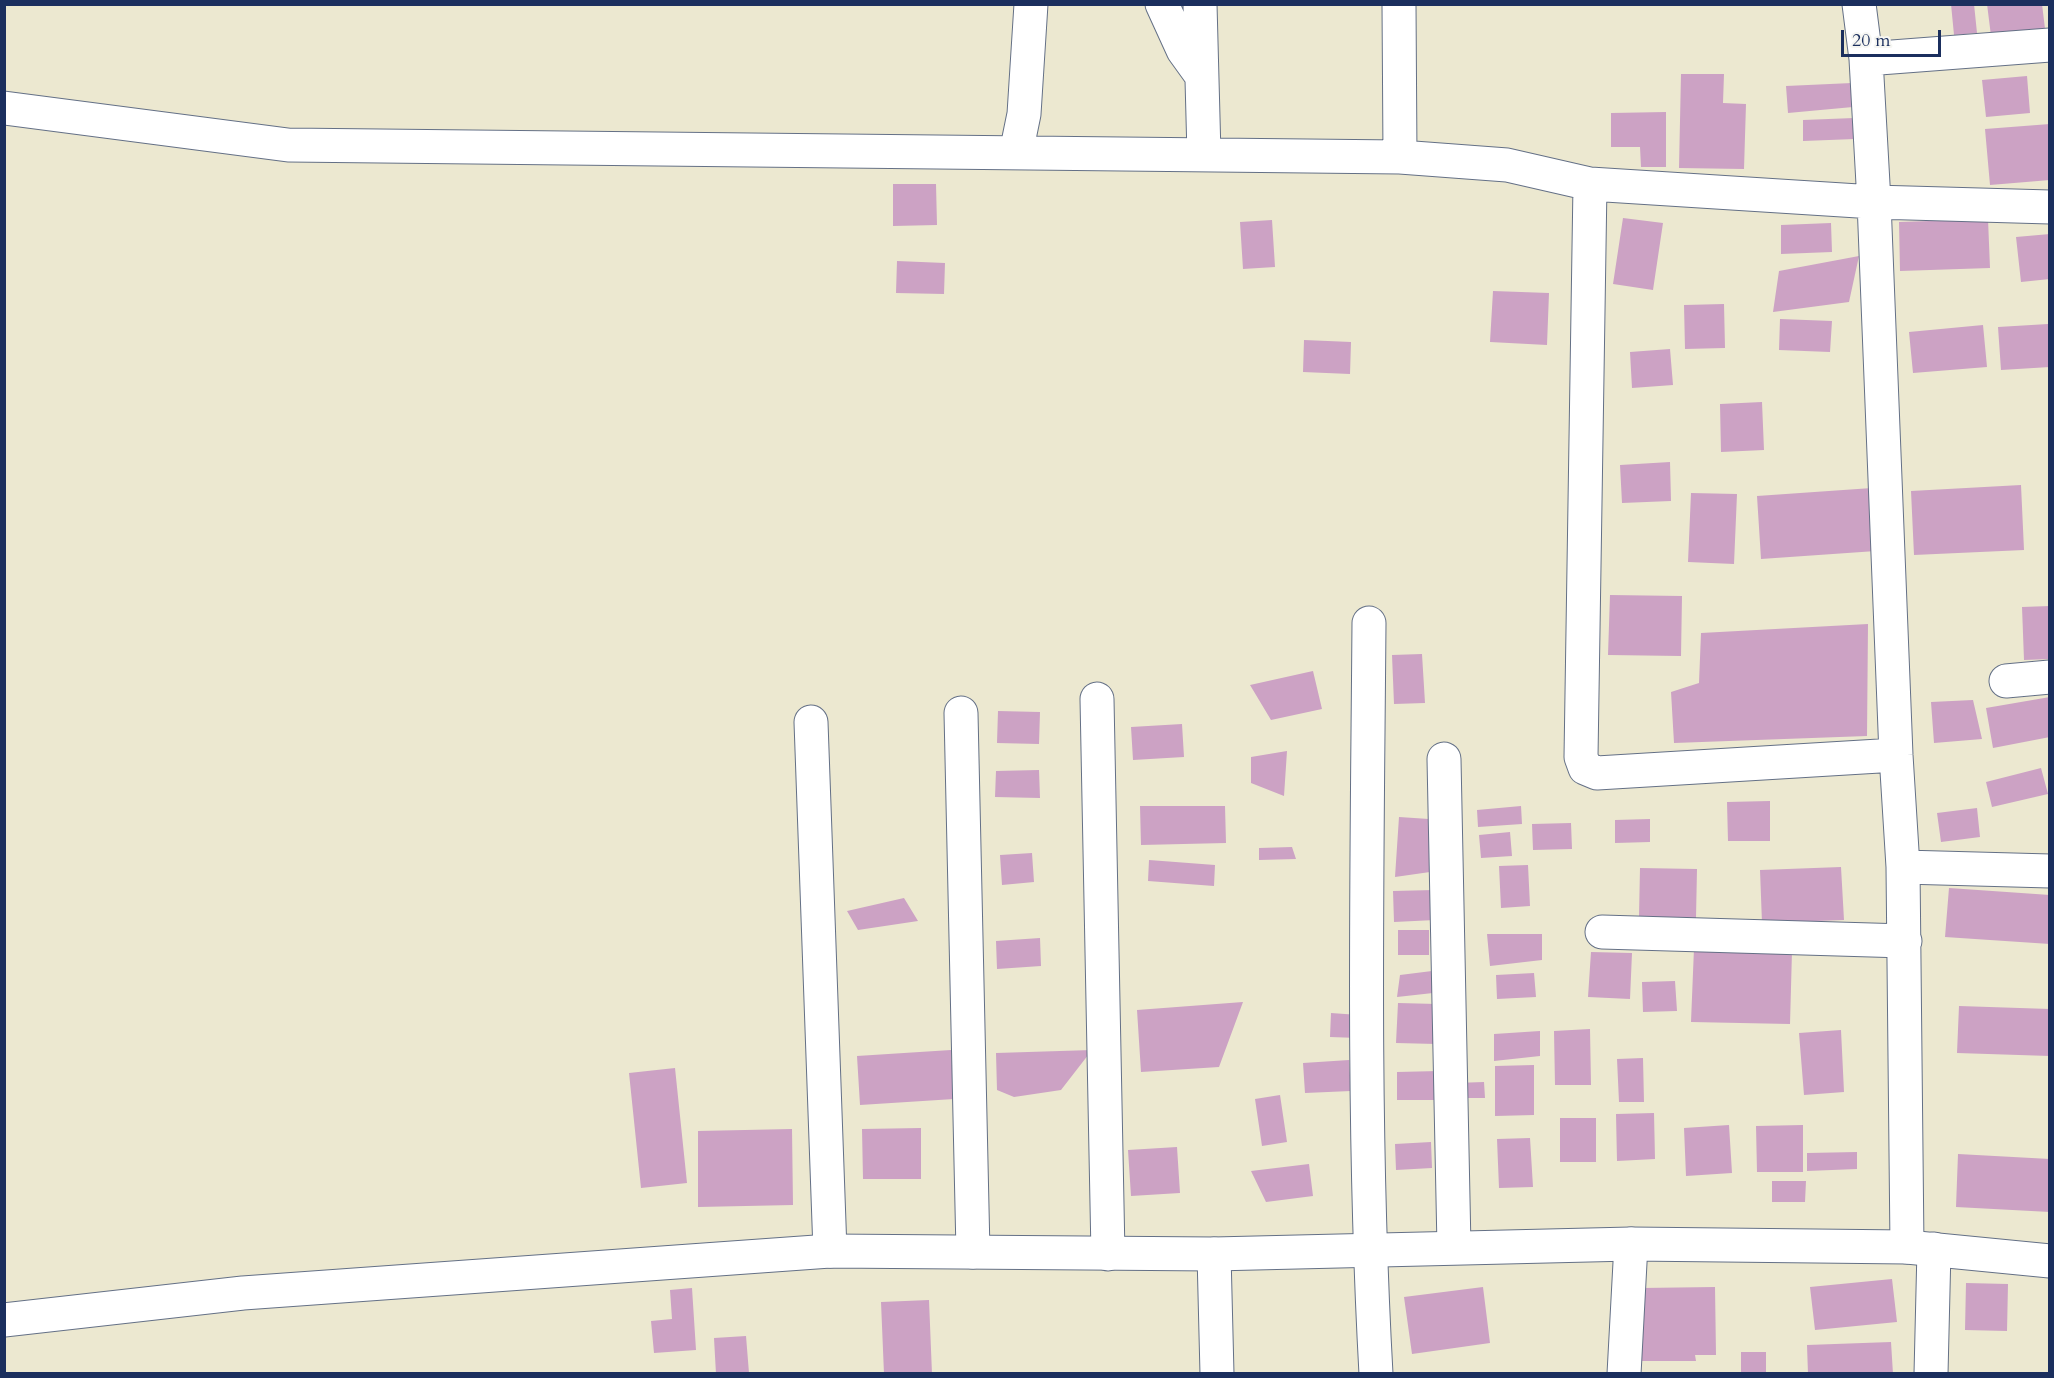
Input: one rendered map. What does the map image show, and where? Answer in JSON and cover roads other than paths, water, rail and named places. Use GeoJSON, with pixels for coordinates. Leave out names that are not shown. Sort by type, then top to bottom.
{"type":"FeatureCollection","features":[{"type":"Feature","properties":{"kind":"street"},"geometry":{"type":"LineString","coordinates":[[1017,153],[1025,105],[1031,4]]}},
{"type":"Feature","properties":{"kind":"street"},"geometry":{"type":"LineString","coordinates":[[1162,4],[1183,50],[1202,77]]}},
{"type":"Feature","properties":{"kind":"street"},"geometry":{"type":"LineString","coordinates":[[1200,4],[1204,155]]}},
{"type":"Feature","properties":{"kind":"street"},"geometry":{"type":"LineString","coordinates":[[1399,4],[1400,157]]}},
{"type":"Feature","properties":{"kind":"street"},"geometry":{"type":"LineString","coordinates":[[1859,4],[1866,59],[1874,202],[1896,755],[1920,1248],[1931,1374]]}},
{"type":"Feature","properties":{"kind":"street"},"geometry":{"type":"LineString","coordinates":[[1866,59],[2049,45]]}},
{"type":"Feature","properties":{"kind":"street"},"geometry":{"type":"LineString","coordinates":[[4,108],[288,145],[1400,157],[1507,165],[1590,184],[1874,202],[2049,207]]}},
{"type":"Feature","properties":{"kind":"street"},"geometry":{"type":"LineString","coordinates":[[1590,184],[1581,757],[1585,768],[1596,773],[1896,755]]}},
{"type":"Feature","properties":{"kind":"street"},"geometry":{"type":"LineString","coordinates":[[1369,623],[1366,1024],[1369,1249],[1376,1374]]}},
{"type":"Feature","properties":{"kind":"street"},"geometry":{"type":"LineString","coordinates":[[2006,681],[2049,677]]}},
{"type":"Feature","properties":{"kind":"street"},"geometry":{"type":"LineString","coordinates":[[1097,699],[1108,1254]]}},
{"type":"Feature","properties":{"kind":"street"},"geometry":{"type":"LineString","coordinates":[[962,713],[973,1252]]}},
{"type":"Feature","properties":{"kind":"street"},"geometry":{"type":"LineString","coordinates":[[811,722],[830,1251]]}},
{"type":"Feature","properties":{"kind":"street"},"geometry":{"type":"LineString","coordinates":[[1444,759],[1454,1247]]}},
{"type":"Feature","properties":{"kind":"street"},"geometry":{"type":"LineString","coordinates":[[1903,867],[2049,871]]}},
{"type":"Feature","properties":{"kind":"street"},"geometry":{"type":"LineString","coordinates":[[1602,932],[1905,940]]}},
{"type":"Feature","properties":{"kind":"street"},"geometry":{"type":"LineString","coordinates":[[4,1320],[243,1293],[830,1251],[1214,1254],[1631,1244],[1920,1248],[2049,1261]]}},
{"type":"Feature","properties":{"kind":"street"},"geometry":{"type":"LineString","coordinates":[[1624,1374],[1631,1244]]}},
{"type":"Feature","properties":{"kind":"street"},"geometry":{"type":"LineString","coordinates":[[1214,1254],[1217,1374]]}}]}
